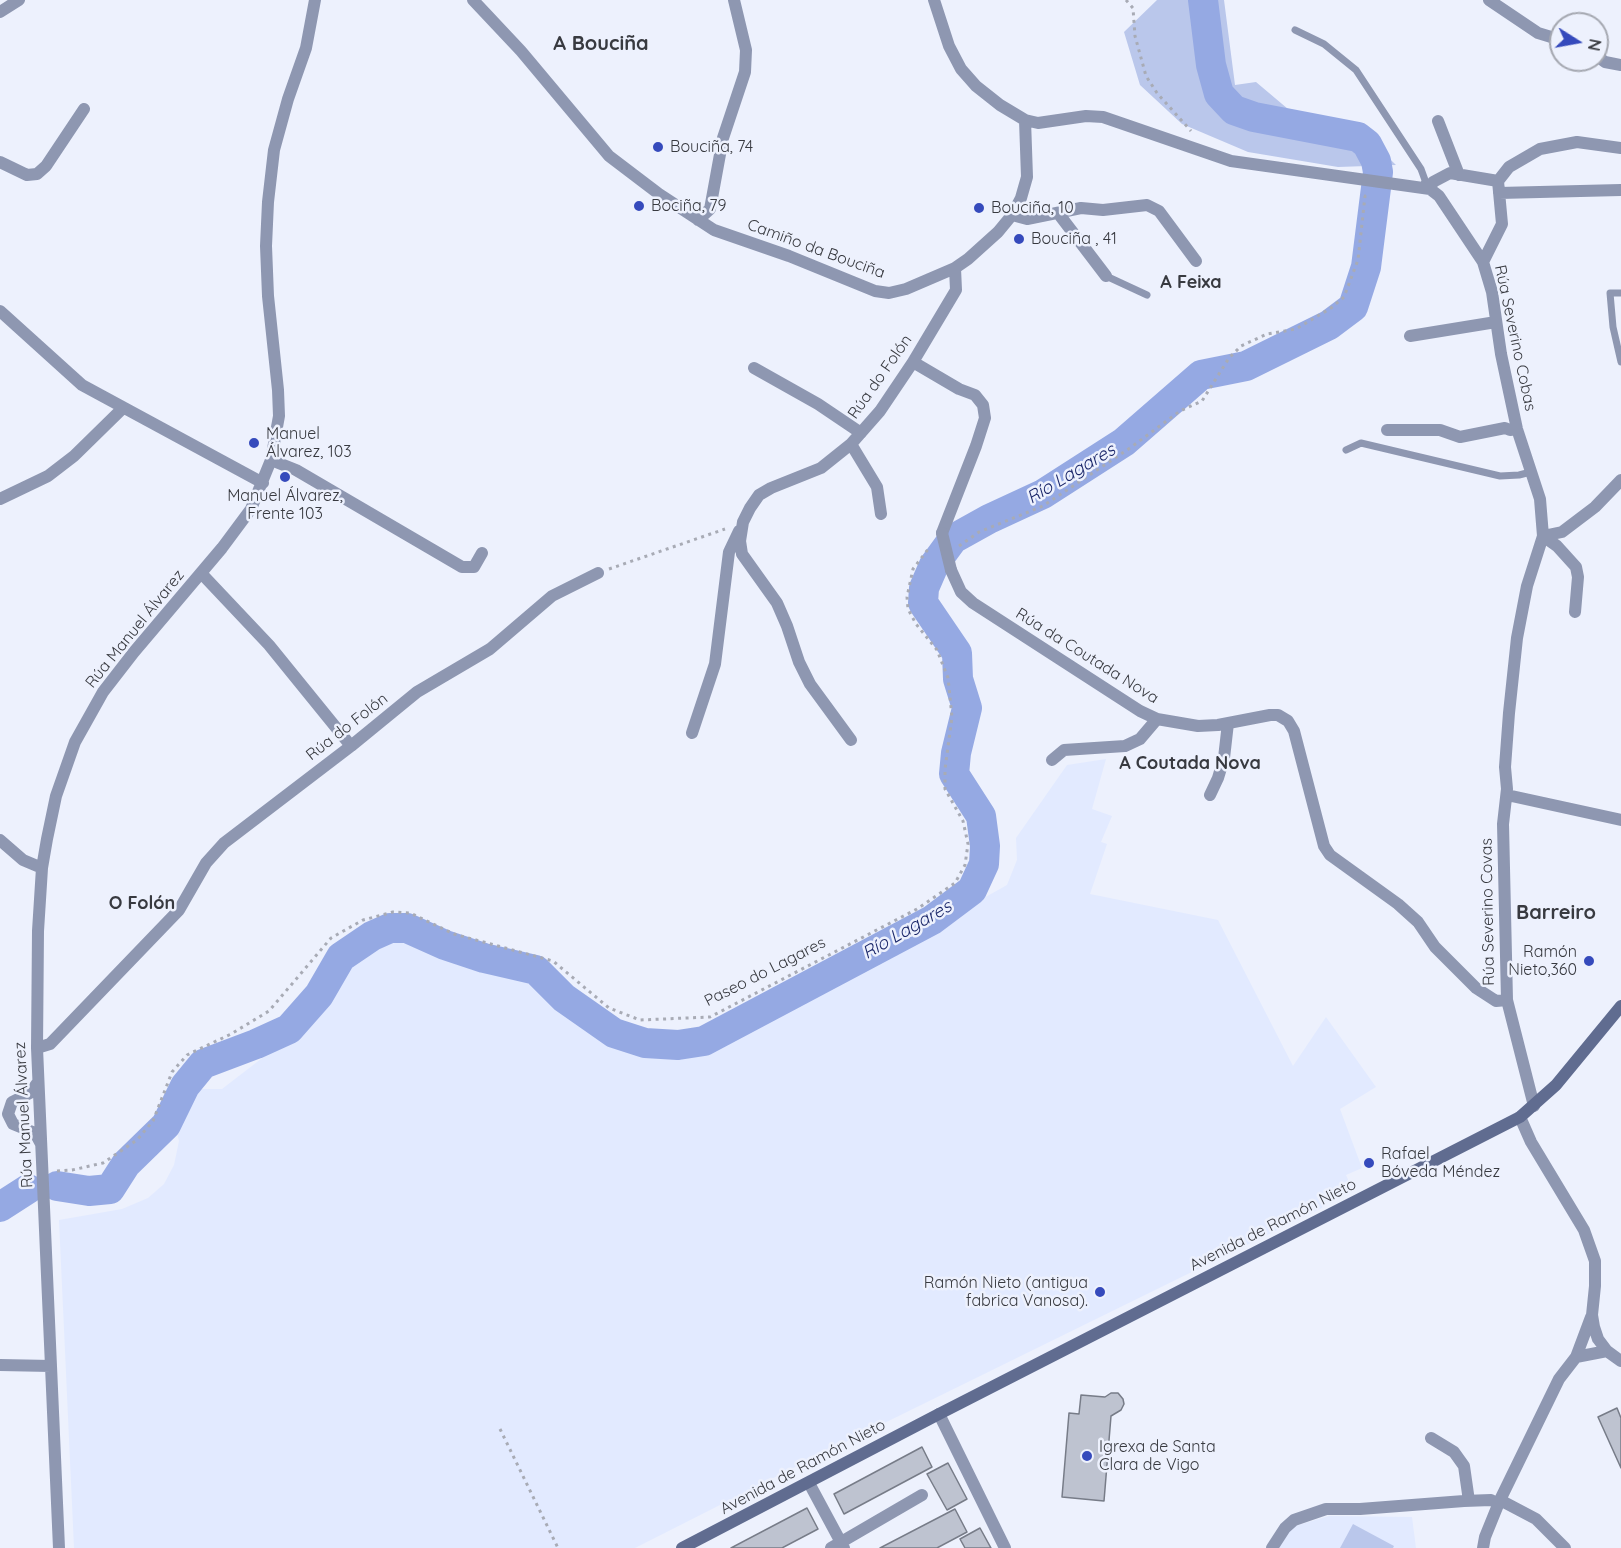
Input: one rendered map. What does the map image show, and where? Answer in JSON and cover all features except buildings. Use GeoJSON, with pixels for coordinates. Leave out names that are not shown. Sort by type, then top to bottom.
{"type":"FeatureCollection","features":[{"type":"Feature","properties":{"kind":"main road","name":"Avenida de Ramón Nieto"},"geometry":{"type":"LineString","coordinates":[[684,1548],[939,1414],[1520,1117],[1556,1085],[1621,1006]]}},
{"type":"Feature","properties":{"kind":"street"},"geometry":{"type":"LineString","coordinates":[[0,12],[19,0]]}},
{"type":"Feature","properties":{"kind":"street","name":"Rúa Manuel Álvarez"},"geometry":{"type":"LineString","coordinates":[[59,1548],[45,1208],[49,1172],[41,1145],[37,1048],[38,931],[42,868],[56,796],[75,742],[103,693],[251,509],[271,460],[279,416],[268,296],[266,246],[268,202],[274,150],[288,99],[306,48],[315,0]]}},
{"type":"Feature","properties":{"kind":"street","name":"Camiño da Bouciña"},"geometry":{"type":"LineString","coordinates":[[473,0],[521,51],[609,156],[659,194],[714,230],[789,256],[875,291],[889,293],[906,289],[955,268],[998,232],[1012,215],[1021,198],[1027,177],[1025,120]]}},
{"type":"Feature","properties":{"kind":"street"},"geometry":{"type":"LineString","coordinates":[[698,220],[710,209],[723,138],[745,72],[746,50],[734,0]]}},
{"type":"Feature","properties":{"kind":"street"},"geometry":{"type":"LineString","coordinates":[[934,0],[949,46],[961,69],[976,86],[1025,120],[1038,123],[1086,116],[1103,117],[1231,162],[1427,189],[1433,182],[1450,173],[1498,187],[1621,190]]}},
{"type":"Feature","properties":{"kind":"street"},"geometry":{"type":"LineString","coordinates":[[1489,0],[1538,33],[1549,36]]}},
{"type":"Feature","properties":{"kind":"street"},"geometry":{"type":"LineString","coordinates":[[0,162],[27,175],[37,174],[46,166],[84,109]]}},
{"type":"Feature","properties":{"kind":"street"},"geometry":{"type":"LineString","coordinates":[[1438,121],[1459,175]]}},
{"type":"Feature","properties":{"kind":"street"},"geometry":{"type":"LineString","coordinates":[[1483,262],[1502,224],[1498,187],[1509,167],[1540,149],[1576,142],[1621,148]]}},
{"type":"Feature","properties":{"kind":"street","name":"Rúa Severino Cobas"},"geometry":{"type":"LineString","coordinates":[[1427,189],[1439,196],[1483,262],[1492,292],[1501,354],[1517,429],[1540,499],[1543,536],[1527,586],[1517,638],[1505,767],[1507,795],[1503,824]]}},
{"type":"Feature","properties":{"kind":"street"},"geometry":{"type":"LineString","coordinates":[[1012,215],[1027,219],[1080,208],[1103,210],[1146,205],[1159,211],[1196,261]]}},
{"type":"Feature","properties":{"kind":"street"},"geometry":{"type":"LineString","coordinates":[[1058,213],[1106,276]]}},
{"type":"Feature","properties":{"kind":"street","name":"Rúa do Folón"},"geometry":{"type":"LineString","coordinates":[[692,733],[715,664],[729,552],[750,508],[759,495],[771,488],[821,468],[851,444],[880,411],[913,362],[956,290],[955,268]]}},
{"type":"Feature","properties":{"kind":"street"},"geometry":{"type":"LineString","coordinates":[[0,311],[82,386],[263,483]]}},
{"type":"Feature","properties":{"kind":"street"},"geometry":{"type":"LineString","coordinates":[[1410,336],[1496,322]]}},
{"type":"Feature","properties":{"kind":"street","name":"Rúa da Coutada Nova"},"geometry":{"type":"LineString","coordinates":[[913,362],[959,389],[975,395],[984,405],[985,418],[976,446],[942,533],[951,570],[961,592],[973,603],[1140,711],[1156,719],[1198,726],[1270,715],[1278,715],[1288,720],[1294,731],[1324,846],[1330,855],[1398,904],[1418,922],[1436,947],[1476,988],[1496,1001],[1507,1000]]}},
{"type":"Feature","properties":{"kind":"street"},"geometry":{"type":"LineString","coordinates":[[754,368],[818,404],[861,433]]}},
{"type":"Feature","properties":{"kind":"street"},"geometry":{"type":"LineString","coordinates":[[0,499],[48,476],[74,456],[123,408]]}},
{"type":"Feature","properties":{"kind":"street"},"geometry":{"type":"LineString","coordinates":[[1387,430],[1440,430],[1460,437],[1505,428],[1517,429]]}},
{"type":"Feature","properties":{"kind":"street"},"geometry":{"type":"LineString","coordinates":[[851,444],[876,487],[881,514]]}},
{"type":"Feature","properties":{"kind":"street"},"geometry":{"type":"LineString","coordinates":[[271,460],[296,470],[462,567],[474,567],[482,552]]}},
{"type":"Feature","properties":{"kind":"street"},"geometry":{"type":"LineString","coordinates":[[1543,536],[1562,532],[1595,507],[1621,480]]}},
{"type":"Feature","properties":{"kind":"street","name":"Rúa do Folón"},"geometry":{"type":"LineString","coordinates":[[743,522],[740,541],[742,554],[777,603],[799,662],[810,684],[851,740]]}},
{"type":"Feature","properties":{"kind":"street"},"geometry":{"type":"LineString","coordinates":[[1543,536],[1557,546],[1576,567],[1578,577],[1575,612]]}},
{"type":"Feature","properties":{"kind":"street"},"geometry":{"type":"LineString","coordinates":[[201,573],[269,645],[351,746]]}},
{"type":"Feature","properties":{"kind":"street","name":"Rúa do Folón"},"geometry":{"type":"LineString","coordinates":[[37,1048],[50,1044],[179,910],[206,863],[224,843],[417,693],[490,649],[552,596],[598,573]]}},
{"type":"Feature","properties":{"kind":"street"},"geometry":{"type":"LineString","coordinates":[[1052,760],[1064,750],[1125,746],[1140,739],[1156,719]]}},
{"type":"Feature","properties":{"kind":"street"},"geometry":{"type":"LineString","coordinates":[[1210,795],[1224,758],[1228,723]]}},
{"type":"Feature","properties":{"kind":"street"},"geometry":{"type":"LineString","coordinates":[[1507,795],[1621,820]]}},
{"type":"Feature","properties":{"kind":"street","name":"Rúa Severino Covas"},"geometry":{"type":"LineString","coordinates":[[1503,824],[1507,1000],[1534,1106]]}},
{"type":"Feature","properties":{"kind":"street"},"geometry":{"type":"LineString","coordinates":[[0,840],[23,860],[42,868]]}},
{"type":"Feature","properties":{"kind":"street"},"geometry":{"type":"LineString","coordinates":[[39,1082],[30,1094],[12,1102],[3,1113],[14,1124],[35,1133],[41,1145]]}},
{"type":"Feature","properties":{"kind":"street"},"geometry":{"type":"LineString","coordinates":[[23,1098],[33,1101],[40,1110],[33,1122],[25,1127]]}},
{"type":"Feature","properties":{"kind":"street"},"geometry":{"type":"LineString","coordinates":[[1483,1548],[1485,1537],[1500,1502],[1559,1379],[1576,1357],[1592,1315],[1595,1286],[1594,1261],[1584,1230],[1531,1142],[1520,1117]]}},
{"type":"Feature","properties":{"kind":"street"},"geometry":{"type":"LineString","coordinates":[[1592,1315],[1598,1339],[1607,1351],[1621,1361]]}},
{"type":"Feature","properties":{"kind":"street"},"geometry":{"type":"LineString","coordinates":[[1576,1357],[1607,1351]]}},
{"type":"Feature","properties":{"kind":"street"},"geometry":{"type":"LineString","coordinates":[[0,1365],[51,1366]]}},
{"type":"Feature","properties":{"kind":"street"},"geometry":{"type":"LineString","coordinates":[[939,1414],[1005,1548]]}},
{"type":"Feature","properties":{"kind":"street"},"geometry":{"type":"LineString","coordinates":[[1431,1437],[1454,1452],[1464,1466],[1469,1501]]}},
{"type":"Feature","properties":{"kind":"street"},"geometry":{"type":"LineString","coordinates":[[810,1483],[839,1546],[922,1495]]}},
{"type":"Feature","properties":{"kind":"street"},"geometry":{"type":"LineString","coordinates":[[1272,1548],[1285,1528],[1294,1520],[1326,1509],[1360,1509],[1491,1500],[1536,1519],[1565,1548]]}},
{"type":"Feature","properties":{"kind":"lane"},"geometry":{"type":"LineString","coordinates":[[1295,30],[1324,44],[1356,70],[1421,169],[1427,189]]}},
{"type":"Feature","properties":{"kind":"lane"},"geometry":{"type":"LineString","coordinates":[[1106,276],[1147,295]]}},
{"type":"Feature","properties":{"kind":"lane"},"geometry":{"type":"LineString","coordinates":[[1621,293],[1611,293],[1613,327],[1621,362]]}},
{"type":"Feature","properties":{"kind":"lane"},"geometry":{"type":"LineString","coordinates":[[1346,450],[1361,443],[1500,476],[1531,472]]}},
{"type":"Feature","properties":{"kind":"path"},"geometry":{"type":"LineString","coordinates":[[1126,0],[1133,8],[1135,36],[1146,76],[1157,93],[1194,134],[1195,148]]}},
{"type":"Feature","properties":{"kind":"path"},"geometry":{"type":"LineString","coordinates":[[957,547],[980,532],[1043,506],[1130,448],[1180,411],[1202,401],[1229,358],[1241,346],[1267,334],[1296,329],[1331,308],[1344,297],[1358,260],[1365,196],[1354,193]]}},
{"type":"Feature","properties":{"kind":"path"},"geometry":{"type":"LineString","coordinates":[[598,573],[743,522]]}},
{"type":"Feature","properties":{"kind":"path","name":"Paseo do Lagares"},"geometry":{"type":"LineString","coordinates":[[49,1172],[72,1170],[103,1163],[137,1140],[153,1121],[172,1072],[187,1055],[231,1034],[269,1011],[331,938],[363,920],[393,912],[410,913],[454,934],[553,961],[609,1008],[640,1020],[710,1017],[917,909],[955,883],[965,865],[968,844],[963,820],[945,789],[945,769],[952,717],[948,678],[937,650],[916,624],[908,609],[907,597],[913,569],[929,548]]}},
{"type":"Feature","properties":{"kind":"path"},"geometry":{"type":"LineString","coordinates":[[500,1429],[558,1548]]}},
{"type":"Feature","properties":{"kind":"shaded area"},"geometry":{"type":"Polygon","coordinates":[[[1157,0],[1224,0],[1235,85],[1256,82],[1288,109],[1354,124],[1396,165],[1338,167],[1248,152],[1182,124],[1140,85],[1124,32],[1157,0]]]}},
{"type":"Feature","properties":{"kind":"shaded area"},"geometry":{"type":"Polygon","coordinates":[[[1106,759],[1092,809],[1112,816],[1101,842],[1107,844],[1090,894],[1218,920],[1293,1066],[1326,1017],[1376,1087],[1340,1109],[1362,1168],[1346,1175],[1350,1184],[1328,1194],[1322,1208],[635,1548],[74,1548],[59,1220],[122,1209],[148,1198],[164,1184],[174,1165],[179,1141],[176,1129],[194,1089],[222,1089],[327,1008],[338,980],[391,932],[405,932],[450,951],[493,964],[530,971],[554,997],[617,1042],[631,1047],[670,1053],[700,1050],[907,941],[1007,885],[1017,860],[1016,838],[1067,765],[1106,759]]]}},
{"type":"Feature","properties":{"kind":"shaded area"},"geometry":{"type":"Polygon","coordinates":[[[1329,1516],[1412,1517],[1416,1548],[1279,1548],[1283,1537],[1295,1526],[1329,1516]]]}},
{"type":"Feature","properties":{"kind":"shaded area"},"geometry":{"type":"Polygon","coordinates":[[[1353,1524],[1394,1546],[1393,1548],[1340,1548],[1353,1524]]]}},
{"type":"Feature","properties":{"kind":"waterway","name":"Río Lagares"},"geometry":{"type":"LineString","coordinates":[[57,1186],[89,1191],[110,1189],[126,1164],[166,1125],[185,1086],[203,1064],[289,1029],[319,995],[341,957],[372,936],[390,928],[407,928],[445,945],[484,958],[536,970],[564,998],[614,1033],[645,1043],[678,1045],[704,1041],[932,920],[972,890],[984,864],[985,846],[981,816],[954,774],[956,753],[967,708],[958,679],[957,653],[923,603],[924,588],[934,565],[953,539],[1043,494],[1124,442],[1201,375],[1246,366],[1329,325],[1353,307],[1366,267],[1378,172],[1376,161],[1367,144],[1358,137],[1254,117],[1234,110],[1219,94],[1211,65],[1203,0]]}},
{"type":"Feature","properties":{"kind":"waterway","name":"Río Lagares"},"geometry":{"type":"LineString","coordinates":[[0,1207],[28,1189]]}},
{"type":"Feature","properties":{"kind":"place","name":"Bouciña, 74"},"geometry":{"type":"Point","coordinates":[658,147]}},
{"type":"Feature","properties":{"kind":"place","name":"Bociña, 79"},"geometry":{"type":"Point","coordinates":[639,206]}},
{"type":"Feature","properties":{"kind":"place","name":"Bouciña, 10"},"geometry":{"type":"Point","coordinates":[979,208]}},
{"type":"Feature","properties":{"kind":"place","name":"Bouciña , 41"},"geometry":{"type":"Point","coordinates":[1019,239]}},
{"type":"Feature","properties":{"kind":"place","name":"Manuel Álvarez, 103"},"geometry":{"type":"Point","coordinates":[254,443]}},
{"type":"Feature","properties":{"kind":"place","name":"Manuel Álvarez, Frente 103"},"geometry":{"type":"Point","coordinates":[285,477]}},
{"type":"Feature","properties":{"kind":"place","name":"Ramón Nieto,360"},"geometry":{"type":"Point","coordinates":[1589,961]}},
{"type":"Feature","properties":{"kind":"place","name":"Rafael Bóveda Méndez"},"geometry":{"type":"Point","coordinates":[1369,1163]}},
{"type":"Feature","properties":{"kind":"place","name":"Ramón Nieto (antigua fabrica Vanosa)."},"geometry":{"type":"Point","coordinates":[1100,1292]}},
{"type":"Feature","properties":{"kind":"place","name":"Igrexa de Santa Clara de Vigo"},"geometry":{"type":"Point","coordinates":[1087,1456]}},
{"type":"Feature","properties":{"kind":"district","name":"A Bouciña"},"geometry":{"type":"Point","coordinates":[601,44]}},
{"type":"Feature","properties":{"kind":"district","name":"A Feixa"},"geometry":{"type":"Point","coordinates":[1191,283]}},
{"type":"Feature","properties":{"kind":"district","name":"A Coutada Nova"},"geometry":{"type":"Point","coordinates":[1190,764]}},
{"type":"Feature","properties":{"kind":"district","name":"O Folón"},"geometry":{"type":"Point","coordinates":[142,904]}},
{"type":"Feature","properties":{"kind":"district","name":"Barreiro"},"geometry":{"type":"Point","coordinates":[1556,913]}}]}
